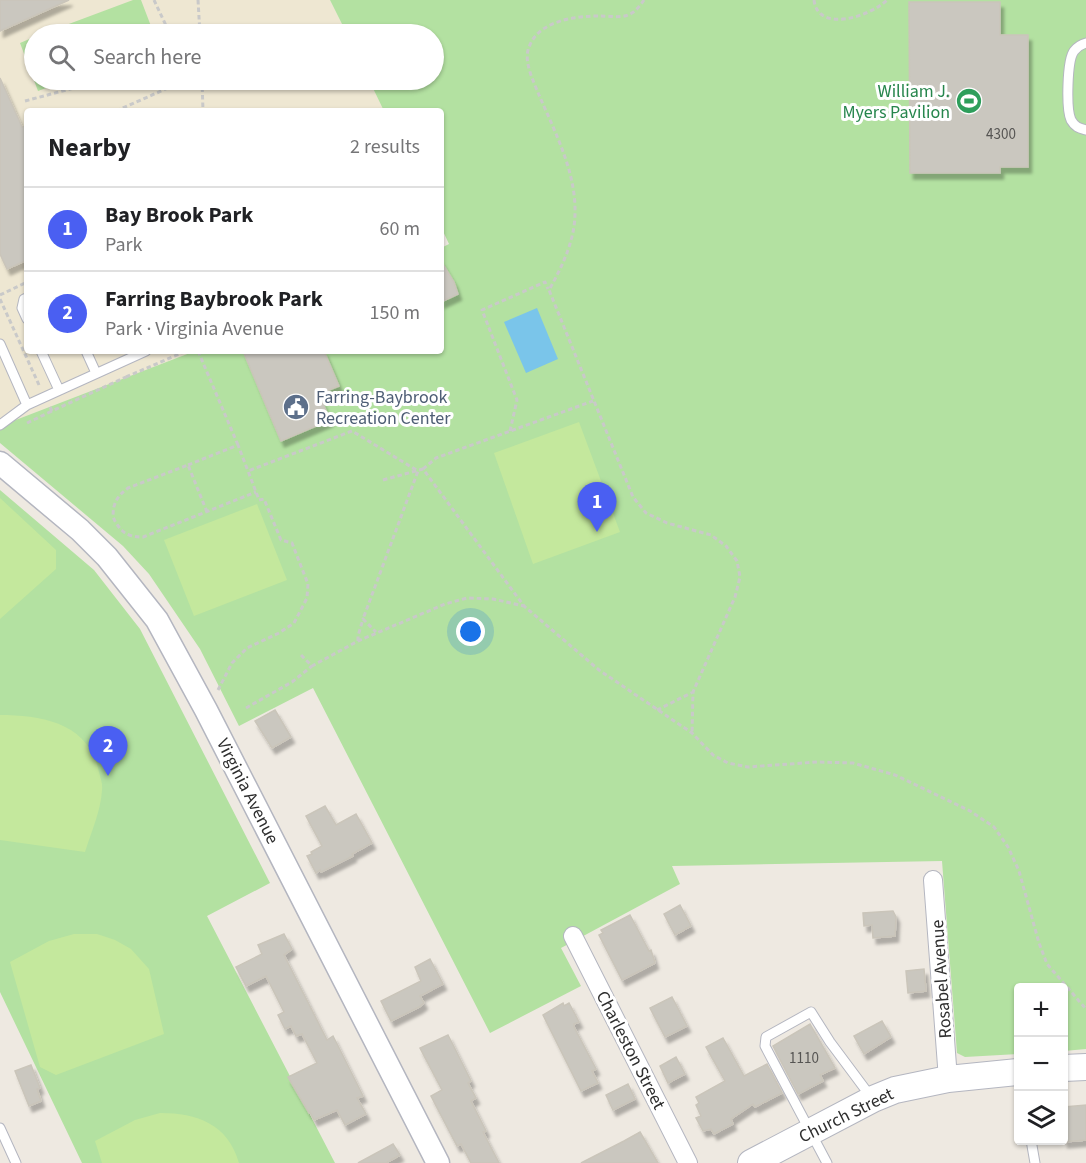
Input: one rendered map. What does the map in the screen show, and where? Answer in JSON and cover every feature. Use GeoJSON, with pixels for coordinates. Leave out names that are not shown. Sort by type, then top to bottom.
{"type":"FeatureCollection","features":[{"type":"Feature","properties":{"kind":"main road"},"geometry":{"type":"LineString","coordinates":[[1068,1068],[1086,1067]]}},
{"type":"Feature","properties":{"kind":"main road","name":"Church Street"},"geometry":{"type":"LineString","coordinates":[[751,1163],[873,1099],[895,1090],[948,1079],[1014,1072]]}},
{"type":"Feature","properties":{"kind":"street","name":"Virginia Avenue"},"geometry":{"type":"LineString","coordinates":[[0,463],[80,530],[107,557],[157,620],[206,710],[438,1163]]}},
{"type":"Feature","properties":{"kind":"street","name":"Rosabel Avenue"},"geometry":{"type":"LineString","coordinates":[[933,880],[948,1079]]}},
{"type":"Feature","properties":{"kind":"street","name":"Charleston Street"},"geometry":{"type":"LineString","coordinates":[[573,936],[688,1163]]}},
{"type":"Feature","properties":{"kind":"lane"},"geometry":{"type":"LineString","coordinates":[[1086,43],[1073,51],[1069,63],[1068,109],[1071,120],[1077,127],[1086,130]]}},
{"type":"Feature","properties":{"kind":"lane"},"geometry":{"type":"LineString","coordinates":[[0,344],[27,405]]}},
{"type":"Feature","properties":{"kind":"lane"},"geometry":{"type":"LineString","coordinates":[[42,354],[58,390]]}},
{"type":"Feature","properties":{"kind":"lane"},"geometry":{"type":"LineString","coordinates":[[87,354],[96,374]]}},
{"type":"Feature","properties":{"kind":"lane"},"geometry":{"type":"LineString","coordinates":[[0,424],[27,405],[139,354]]}},
{"type":"Feature","properties":{"kind":"lane"},"geometry":{"type":"LineString","coordinates":[[828,1163],[765,1046],[766,1037],[812,1012],[830,1042],[873,1099]]}},
{"type":"Feature","properties":{"kind":"lane"},"geometry":{"type":"LineString","coordinates":[[0,1128],[16,1163]]}},
{"type":"Feature","properties":{"kind":"lane"},"geometry":{"type":"LineString","coordinates":[[1032,1145],[1035,1163]]}},
{"type":"Feature","properties":{"kind":"path"},"geometry":{"type":"LineString","coordinates":[[154,0],[165,24]]}},
{"type":"Feature","properties":{"kind":"path"},"geometry":{"type":"LineString","coordinates":[[198,0],[199,24]]}},
{"type":"Feature","properties":{"kind":"path"},"geometry":{"type":"LineString","coordinates":[[549,290],[562,267],[572,236],[575,213],[572,185],[562,149],[533,81],[527,61],[528,48],[543,29],[564,20],[586,16],[627,16],[640,7],[644,0]]}},
{"type":"Feature","properties":{"kind":"path"},"geometry":{"type":"LineString","coordinates":[[814,0],[816,9],[822,16],[848,20],[869,12],[886,0]]}},
{"type":"Feature","properties":{"kind":"path"},"geometry":{"type":"LineString","coordinates":[[25,101],[66,90]]}},
{"type":"Feature","properties":{"kind":"path"},"geometry":{"type":"LineString","coordinates":[[124,108],[164,90]]}},
{"type":"Feature","properties":{"kind":"path"},"geometry":{"type":"LineString","coordinates":[[202,90],[203,108]]}},
{"type":"Feature","properties":{"kind":"path"},"geometry":{"type":"LineString","coordinates":[[510,431],[517,400],[482,310],[545,282],[633,497],[646,513],[667,523],[711,535],[726,546],[737,561],[740,577],[735,597],[693,692],[692,733]]}},
{"type":"Feature","properties":{"kind":"path"},"geometry":{"type":"LineString","coordinates":[[24,284],[0,297],[24,350]]}},
{"type":"Feature","properties":{"kind":"path"},"geometry":{"type":"LineString","coordinates":[[26,354],[41,388]]}},
{"type":"Feature","properties":{"kind":"path"},"geometry":{"type":"LineString","coordinates":[[24,424],[179,354]]}},
{"type":"Feature","properties":{"kind":"path"},"geometry":{"type":"LineString","coordinates":[[199,354],[256,492],[260,500],[264,499],[281,540],[292,543],[308,584],[307,598],[298,618],[287,628],[247,648],[239,655],[227,670],[218,690]]}},
{"type":"Feature","properties":{"kind":"path"},"geometry":{"type":"LineString","coordinates":[[123,372],[126,377]]}},
{"type":"Feature","properties":{"kind":"path"},"geometry":{"type":"LineString","coordinates":[[383,480],[423,469],[436,458],[593,400]]}},
{"type":"Feature","properties":{"kind":"path"},"geometry":{"type":"LineString","coordinates":[[50,406],[52,411]]}},
{"type":"Feature","properties":{"kind":"path"},"geometry":{"type":"LineString","coordinates":[[248,471],[352,430],[417,471]]}},
{"type":"Feature","properties":{"kind":"path"},"geometry":{"type":"LineString","coordinates":[[238,445],[128,488],[119,494],[113,509],[113,517],[123,533],[133,537],[143,537],[256,492]]}},
{"type":"Feature","properties":{"kind":"path"},"geometry":{"type":"LineString","coordinates":[[188,465],[207,512]]}},
{"type":"Feature","properties":{"kind":"path"},"geometry":{"type":"LineString","coordinates":[[423,469],[524,606],[599,670],[692,733],[713,755],[728,763],[748,767],[817,762],[853,763],[895,775],[970,811],[994,827],[1008,847],[1019,871],[1047,964],[1086,1010]]}},
{"type":"Feature","properties":{"kind":"path"},"geometry":{"type":"LineString","coordinates":[[358,640],[363,619],[417,471]]}},
{"type":"Feature","properties":{"kind":"path"},"geometry":{"type":"LineString","coordinates":[[111,529],[117,525]]}},
{"type":"Feature","properties":{"kind":"path"},"geometry":{"type":"LineString","coordinates":[[246,708],[358,640],[445,604],[467,598],[493,599],[524,606]]}},
{"type":"Feature","properties":{"kind":"path"},"geometry":{"type":"LineString","coordinates":[[363,619],[377,632]]}},
{"type":"Feature","properties":{"kind":"path"},"geometry":{"type":"LineString","coordinates":[[301,656],[312,666]]}},
{"type":"Feature","properties":{"kind":"path"},"geometry":{"type":"LineString","coordinates":[[657,710],[693,692]]}},
{"type":"Feature","properties":{"kind":"shaded area"},"geometry":{"type":"Polygon","coordinates":[[[0,0],[330,0],[342,24],[24,24],[24,90],[374,90],[383,108],[24,108],[24,354],[187,354],[0,426],[0,0]]]}},
{"type":"Feature","properties":{"kind":"green space"},"geometry":{"type":"Polygon","coordinates":[[[133,0],[141,0],[150,24],[69,24],[133,0]]]}},
{"type":"Feature","properties":{"kind":"green space"},"geometry":{"type":"Polygon","coordinates":[[[330,0],[1086,0],[1086,1049],[1068,1051],[1068,983],[1014,983],[1014,1054],[965,1057],[957,1053],[942,861],[672,866],[680,884],[561,948],[581,986],[490,1033],[313,688],[239,726],[200,649],[149,574],[123,546],[0,443],[0,426],[187,354],[444,354],[444,246],[449,244],[444,233],[444,108],[383,108],[374,90],[444,90],[444,24],[342,24],[330,0]]]}},
{"type":"Feature","properties":{"kind":"green space"},"geometry":{"type":"Polygon","coordinates":[[[24,41],[24,54],[20,43],[24,41]]]}},
{"type":"Feature","properties":{"kind":"green space"},"geometry":{"type":"Polygon","coordinates":[[[579,422],[620,532],[533,564],[494,453],[579,422]]]}},
{"type":"Feature","properties":{"kind":"green space"},"geometry":{"type":"Polygon","coordinates":[[[0,490],[94,570],[140,629],[270,883],[207,916],[335,1163],[82,1163],[0,992],[0,490]]]}},
{"type":"Feature","properties":{"kind":"green space"},"geometry":{"type":"Polygon","coordinates":[[[0,498],[56,550],[56,569],[0,619],[0,498]]]}},
{"type":"Feature","properties":{"kind":"green space"},"geometry":{"type":"Polygon","coordinates":[[[257,504],[287,580],[194,616],[164,540],[257,504]]]}},
{"type":"Feature","properties":{"kind":"green space"},"geometry":{"type":"Polygon","coordinates":[[[0,715],[32,717],[62,725],[85,742],[94,755],[102,790],[98,813],[85,852],[0,840],[0,715]]]}},
{"type":"Feature","properties":{"kind":"green space"},"geometry":{"type":"Polygon","coordinates":[[[74,934],[97,934],[115,940],[131,949],[149,969],[164,1034],[56,1075],[40,1067],[10,962],[49,941],[74,934]]]}},
{"type":"Feature","properties":{"kind":"green space"},"geometry":{"type":"Polygon","coordinates":[[[160,1113],[186,1115],[209,1123],[227,1139],[239,1163],[102,1163],[95,1141],[135,1120],[160,1113]]]}},
{"type":"Feature","properties":{"kind":"water"},"geometry":{"type":"Polygon","coordinates":[[[537,308],[558,359],[526,373],[504,322],[537,308]]]}},
{"type":"Feature","properties":{"kind":"building"},"geometry":{"type":"Polygon","coordinates":[[[0,0],[69,0],[0,31],[0,0]]]}},
{"type":"Feature","properties":{"kind":"building","name":"William J. Myers Pavilion"},"geometry":{"type":"Polygon","coordinates":[[[909,2],[1000,2],[1000,35],[1028,35],[1028,167],[1000,167],[1000,173],[910,173],[909,2]]]}},
{"type":"Feature","properties":{"kind":"building"},"geometry":{"type":"Polygon","coordinates":[[[0,78],[22,127],[24,126],[24,261],[7,269],[0,254],[0,78]]]}},
{"type":"Feature","properties":{"kind":"building"},"geometry":{"type":"Polygon","coordinates":[[[444,266],[454,282],[458,294],[444,301],[444,266]]]}},
{"type":"Feature","properties":{"kind":"building","name":"Farring-Baybrook Recreation Center"},"geometry":{"type":"Polygon","coordinates":[[[244,354],[325,354],[339,386],[319,394],[330,420],[281,441],[244,354]]]}},
{"type":"Feature","properties":{"kind":"building"},"geometry":{"type":"Polygon","coordinates":[[[275,710],[291,737],[272,748],[255,721],[275,710]]]}},
{"type":"Feature","properties":{"kind":"building"},"geometry":{"type":"Polygon","coordinates":[[[325,806],[336,825],[356,814],[372,843],[352,854],[353,856],[316,873],[307,856],[322,846],[306,816],[325,806]]]}},
{"type":"Feature","properties":{"kind":"building"},"geometry":{"type":"Polygon","coordinates":[[[680,905],[691,926],[675,935],[664,914],[680,905]]]}},
{"type":"Feature","properties":{"kind":"building"},"geometry":{"type":"Polygon","coordinates":[[[893,911],[896,917],[895,936],[873,938],[872,925],[864,926],[863,913],[893,911]]]}},
{"type":"Feature","properties":{"kind":"building"},"geometry":{"type":"Polygon","coordinates":[[[630,915],[649,951],[651,950],[655,963],[622,980],[599,935],[603,933],[601,930],[630,915]]]}},
{"type":"Feature","properties":{"kind":"building"},"geometry":{"type":"Polygon","coordinates":[[[284,934],[292,949],[284,955],[327,1040],[333,1036],[363,1096],[357,1098],[366,1114],[345,1125],[337,1110],[314,1120],[309,1113],[288,1077],[317,1063],[302,1034],[296,1036],[291,1026],[285,1029],[278,1015],[284,1012],[266,976],[246,986],[236,967],[262,954],[258,945],[284,934]]]}},
{"type":"Feature","properties":{"kind":"building"},"geometry":{"type":"Polygon","coordinates":[[[430,959],[443,984],[420,996],[424,1003],[419,1007],[391,1021],[381,1001],[421,981],[415,967],[430,959]]]}},
{"type":"Feature","properties":{"kind":"building"},"geometry":{"type":"Polygon","coordinates":[[[924,969],[926,991],[908,993],[906,971],[924,969]]]}},
{"type":"Feature","properties":{"kind":"building"},"geometry":{"type":"Polygon","coordinates":[[[672,997],[687,1026],[665,1037],[650,1008],[672,997]]]}},
{"type":"Feature","properties":{"kind":"building"},"geometry":{"type":"Polygon","coordinates":[[[563,1003],[564,1006],[569,1003],[579,1022],[574,1024],[574,1027],[596,1069],[592,1071],[598,1083],[581,1091],[543,1015],[563,1003]]]}},
{"type":"Feature","properties":{"kind":"building"},"geometry":{"type":"Polygon","coordinates":[[[882,1021],[891,1037],[864,1054],[854,1036],[882,1021]]]}},
{"type":"Feature","properties":{"kind":"building"},"geometry":{"type":"Polygon","coordinates":[[[810,1024],[835,1068],[820,1075],[823,1081],[798,1094],[773,1046],[810,1024]]]}},
{"type":"Feature","properties":{"kind":"building"},"geometry":{"type":"Polygon","coordinates":[[[448,1035],[471,1081],[468,1083],[476,1098],[471,1101],[486,1131],[483,1132],[499,1163],[471,1163],[461,1144],[457,1146],[431,1096],[442,1090],[420,1048],[448,1035]]]}},
{"type":"Feature","properties":{"kind":"building"},"geometry":{"type":"Polygon","coordinates":[[[723,1038],[744,1076],[767,1064],[782,1093],[755,1107],[753,1104],[731,1119],[733,1124],[714,1134],[711,1129],[703,1131],[696,1118],[701,1116],[696,1105],[699,1103],[696,1097],[725,1081],[706,1047],[723,1038]]]}},
{"type":"Feature","properties":{"kind":"building"},"geometry":{"type":"Polygon","coordinates":[[[676,1057],[685,1074],[668,1083],[660,1066],[676,1057]]]}},
{"type":"Feature","properties":{"kind":"building"},"geometry":{"type":"Polygon","coordinates":[[[31,1065],[40,1088],[37,1089],[41,1101],[29,1106],[15,1071],[31,1065]]]}},
{"type":"Feature","properties":{"kind":"building"},"geometry":{"type":"Polygon","coordinates":[[[628,1084],[635,1099],[613,1110],[606,1095],[628,1084]]]}},
{"type":"Feature","properties":{"kind":"building"},"geometry":{"type":"Polygon","coordinates":[[[1086,1105],[1086,1140],[1068,1142],[1068,1107],[1086,1105]]]}},
{"type":"Feature","properties":{"kind":"building"},"geometry":{"type":"Polygon","coordinates":[[[640,1132],[658,1163],[581,1163],[624,1141],[640,1132]]]}},
{"type":"Feature","properties":{"kind":"building"},"geometry":{"type":"Polygon","coordinates":[[[393,1144],[400,1155],[386,1163],[358,1163],[393,1144]]]}},
{"type":"Feature","properties":{"kind":"place","name":"William J. Myers Pavilion"},"geometry":{"type":"Point","coordinates":[969,101]}},
{"type":"Feature","properties":{"kind":"place","name":"Farring-Baybrook Recreation Center"},"geometry":{"type":"Point","coordinates":[296,407]}},
{"type":"Feature","properties":{"kind":"place","name":"Bay Brook Park"},"geometry":{"type":"Point","coordinates":[597,532]}},
{"type":"Feature","properties":{"kind":"place","name":"Farring Baybrook Park"},"geometry":{"type":"Point","coordinates":[108,776]}}]}
